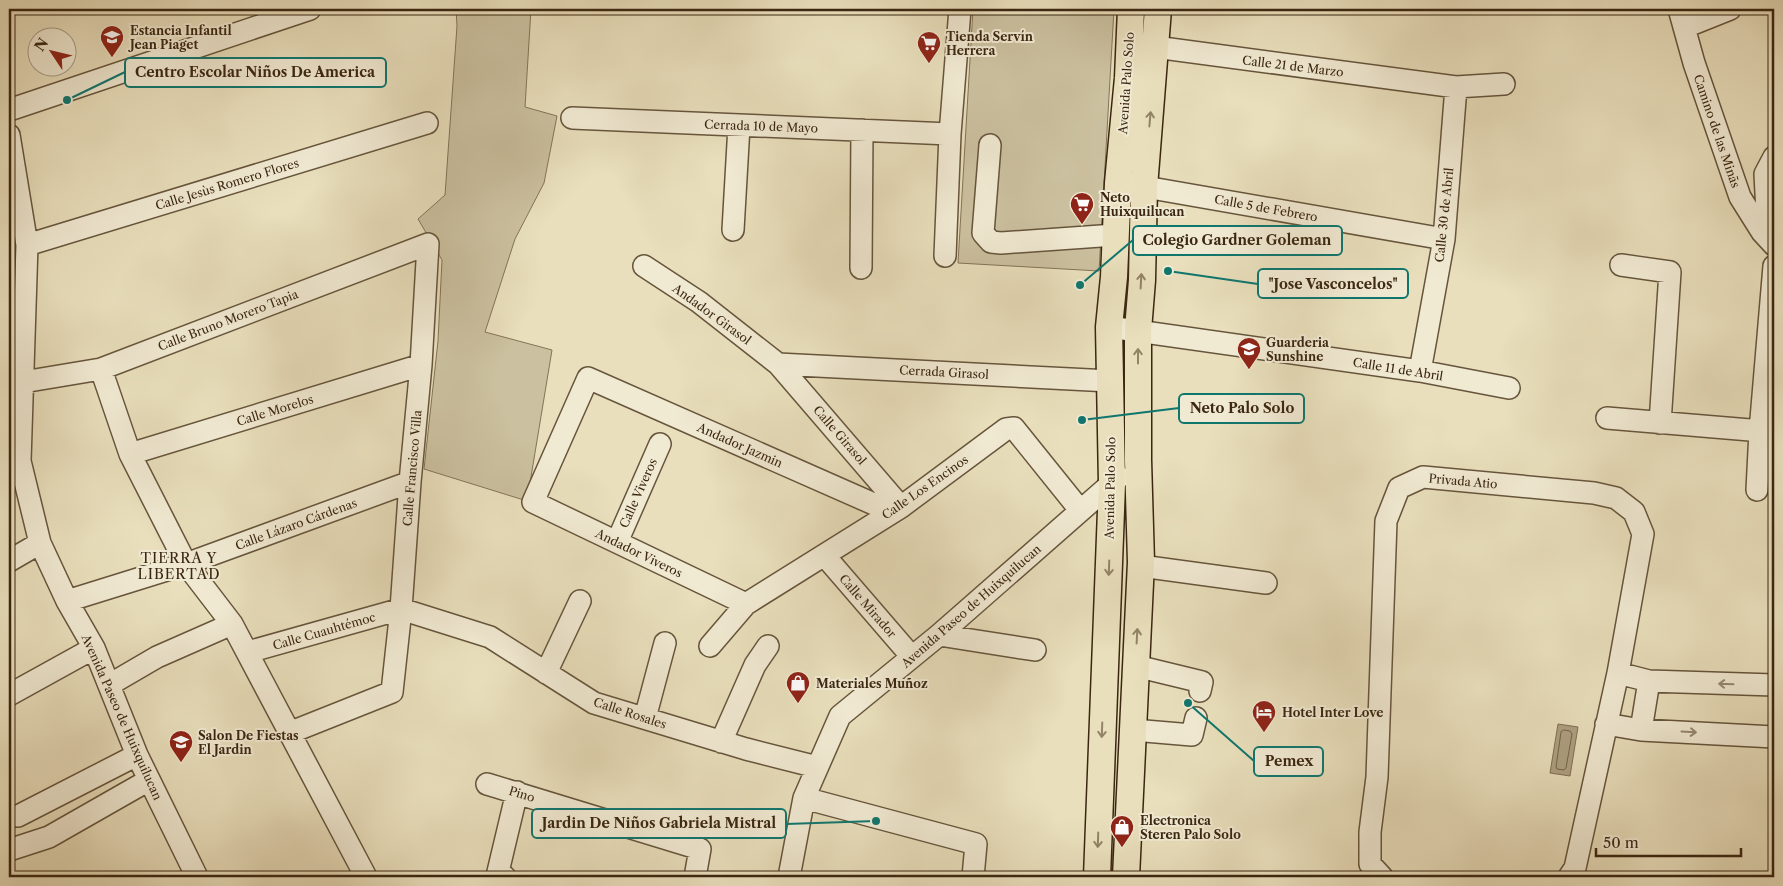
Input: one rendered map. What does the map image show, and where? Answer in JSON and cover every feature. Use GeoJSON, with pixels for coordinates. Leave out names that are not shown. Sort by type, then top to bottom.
{"type":"FeatureCollection","features":[{"type":"Feature","properties":{"kind":"main road","name":"Avenida Palo Solo"},"geometry":{"type":"LineString","coordinates":[[1097,877],[1112,484],[1109,327],[1131,9]]}},
{"type":"Feature","properties":{"kind":"main road","name":"Avenida Palo Solo"},"geometry":{"type":"LineString","coordinates":[[1126,877],[1140,566],[1138,330],[1142,280],[1144,187],[1158,9]]}},
{"type":"Feature","properties":{"kind":"main road"},"geometry":{"type":"LineString","coordinates":[[1100,803],[1130,805]]}},
{"type":"Feature","properties":{"kind":"street"},"geometry":{"type":"LineString","coordinates":[[9,110],[310,9]]}},
{"type":"Feature","properties":{"kind":"street"},"geometry":{"type":"LineString","coordinates":[[945,256],[950,134],[960,9]]}},
{"type":"Feature","properties":{"kind":"street"},"geometry":{"type":"LineString","coordinates":[[1682,18],[1730,9]]}},
{"type":"Feature","properties":{"kind":"street","name":"Camino de las Minãs"},"geometry":{"type":"LineString","coordinates":[[1682,18],[1694,63],[1740,196],[1762,232],[1774,244]]}},
{"type":"Feature","properties":{"kind":"street","name":"Calle 21 de Marzo"},"geometry":{"type":"LineString","coordinates":[[1130,44],[1456,87],[1504,84]]}},
{"type":"Feature","properties":{"kind":"street","name":"Calle 30 de Abril"},"geometry":{"type":"LineString","coordinates":[[1420,371],[1444,239],[1456,87]]}},
{"type":"Feature","properties":{"kind":"street","name":"Cerrada 10 de Mayo"},"geometry":{"type":"LineString","coordinates":[[572,118],[950,134]]}},
{"type":"Feature","properties":{"kind":"street","name":"Calle Jesùs Romero Flores"},"geometry":{"type":"LineString","coordinates":[[27,245],[428,123]]}},
{"type":"Feature","properties":{"kind":"street"},"geometry":{"type":"LineString","coordinates":[[732,230],[738,126]]}},
{"type":"Feature","properties":{"kind":"street"},"geometry":{"type":"LineString","coordinates":[[861,268],[862,130]]}},
{"type":"Feature","properties":{"kind":"street","name":"Avenida Paseo de Huixquilucan"},"geometry":{"type":"LineString","coordinates":[[9,136],[27,245],[23,382],[15,411],[14,465],[40,543],[67,602],[94,648],[137,755],[197,877]]}},
{"type":"Feature","properties":{"kind":"street"},"geometry":{"type":"LineString","coordinates":[[990,145],[983,233],[990,242],[1001,243],[1115,234]]}},
{"type":"Feature","properties":{"kind":"street"},"geometry":{"type":"LineString","coordinates":[[1774,157],[1766,174],[1767,212],[1774,240]]}},
{"type":"Feature","properties":{"kind":"street","name":"Calle 5 de Febrero"},"geometry":{"type":"LineString","coordinates":[[1118,183],[1444,239]]}},
{"type":"Feature","properties":{"kind":"street","name":"Calle Francisco Villa"},"geometry":{"type":"LineString","coordinates":[[289,733],[392,692],[401,609],[421,365],[428,244]]}},
{"type":"Feature","properties":{"kind":"street","name":"Calle Bruno Morero Tapia"},"geometry":{"type":"LineString","coordinates":[[23,382],[102,369],[428,244]]}},
{"type":"Feature","properties":{"kind":"street"},"geometry":{"type":"LineString","coordinates":[[1621,265],[1670,272],[1660,423]]}},
{"type":"Feature","properties":{"kind":"street","name":"Andador Girasol"},"geometry":{"type":"LineString","coordinates":[[644,266],[699,302],[778,364]]}},
{"type":"Feature","properties":{"kind":"street"},"geometry":{"type":"LineString","coordinates":[[1757,490],[1767,432],[1774,266]]}},
{"type":"Feature","properties":{"kind":"street","name":"Calle 11 de Abril"},"geometry":{"type":"LineString","coordinates":[[1109,327],[1420,371],[1509,388]]}},
{"type":"Feature","properties":{"kind":"street","name":"Cerrada Girasol"},"geometry":{"type":"LineString","coordinates":[[778,364],[1110,381]]}},
{"type":"Feature","properties":{"kind":"street","name":"Calle Girasol"},"geometry":{"type":"LineString","coordinates":[[778,364],[896,509]]}},
{"type":"Feature","properties":{"kind":"street","name":"Calle Morelos"},"geometry":{"type":"LineString","coordinates":[[130,454],[421,365]]}},
{"type":"Feature","properties":{"kind":"street"},"geometry":{"type":"LineString","coordinates":[[102,369],[130,454],[186,564],[232,624],[366,877]]}},
{"type":"Feature","properties":{"kind":"street","name":"Andador Jazmin"},"geometry":{"type":"LineString","coordinates":[[533,502],[588,378],[896,509]]}},
{"type":"Feature","properties":{"kind":"street"},"geometry":{"type":"LineString","coordinates":[[1608,418],[1767,432]]}},
{"type":"Feature","properties":{"kind":"street","name":"Calle Los Encinos"},"geometry":{"type":"LineString","coordinates":[[710,646],[746,604],[896,509],[1006,428],[1012,427],[1080,510]]}},
{"type":"Feature","properties":{"kind":"street","name":"Calle Viveros"},"geometry":{"type":"LineString","coordinates":[[617,542],[660,444]]}},
{"type":"Feature","properties":{"kind":"street","name":"Avenida Paseo de Huixquilucan"},"geometry":{"type":"LineString","coordinates":[[789,877],[804,798],[840,716],[939,635],[1138,460]]}},
{"type":"Feature","properties":{"kind":"street","name":"Privada Atio"},"geometry":{"type":"LineString","coordinates":[[1382,877],[1370,864],[1370,832],[1377,777],[1386,521],[1399,488],[1424,477],[1594,493],[1616,498],[1634,512],[1643,534],[1618,673],[1575,868],[1569,877]]}},
{"type":"Feature","properties":{"kind":"street","name":"Calle Lázaro Cárdenas"},"geometry":{"type":"LineString","coordinates":[[67,602],[186,564],[410,482]]}},
{"type":"Feature","properties":{"kind":"street","name":"Andador Viveros"},"geometry":{"type":"LineString","coordinates":[[533,502],[746,604]]}},
{"type":"Feature","properties":{"kind":"street"},"geometry":{"type":"LineString","coordinates":[[9,561],[40,543]]}},
{"type":"Feature","properties":{"kind":"street","name":"Calle Mirador"},"geometry":{"type":"LineString","coordinates":[[824,555],[912,657]]}},
{"type":"Feature","properties":{"kind":"street"},"geometry":{"type":"LineString","coordinates":[[1140,566],[1266,583]]}},
{"type":"Feature","properties":{"kind":"street"},"geometry":{"type":"LineString","coordinates":[[546,673],[580,601]]}},
{"type":"Feature","properties":{"kind":"street","name":"Calle Cuauhtémoc"},"geometry":{"type":"LineString","coordinates":[[248,652],[401,609]]}},
{"type":"Feature","properties":{"kind":"street","name":"Calle Rosales"},"geometry":{"type":"LineString","coordinates":[[401,609],[490,637],[594,702],[722,742],[816,767]]}},
{"type":"Feature","properties":{"kind":"street"},"geometry":{"type":"LineString","coordinates":[[109,684],[157,657],[232,624]]}},
{"type":"Feature","properties":{"kind":"street"},"geometry":{"type":"LineString","coordinates":[[939,635],[1036,650]]}},
{"type":"Feature","properties":{"kind":"street"},"geometry":{"type":"LineString","coordinates":[[645,718],[665,643]]}},
{"type":"Feature","properties":{"kind":"street"},"geometry":{"type":"LineString","coordinates":[[722,742],[755,665],[768,646]]}},
{"type":"Feature","properties":{"kind":"street"},"geometry":{"type":"LineString","coordinates":[[9,695],[94,648]]}},
{"type":"Feature","properties":{"kind":"street"},"geometry":{"type":"LineString","coordinates":[[1136,666],[1202,682],[1200,691]]}},
{"type":"Feature","properties":{"kind":"street"},"geometry":{"type":"LineString","coordinates":[[1618,673],[1649,681],[1774,685]]}},
{"type":"Feature","properties":{"kind":"street"},"geometry":{"type":"LineString","coordinates":[[1641,730],[1649,681]]}},
{"type":"Feature","properties":{"kind":"street"},"geometry":{"type":"LineString","coordinates":[[1133,730],[1192,735],[1196,718]]}},
{"type":"Feature","properties":{"kind":"street"},"geometry":{"type":"LineString","coordinates":[[1606,724],[1641,730],[1774,737]]}},
{"type":"Feature","properties":{"kind":"street"},"geometry":{"type":"LineString","coordinates":[[18,816],[137,755]]}},
{"type":"Feature","properties":{"kind":"street"},"geometry":{"type":"LineString","coordinates":[[9,850],[49,837],[149,780]]}},
{"type":"Feature","properties":{"kind":"street","name":"Pino"},"geometry":{"type":"LineString","coordinates":[[487,784],[700,849],[695,877]]}},
{"type":"Feature","properties":{"kind":"street"},"geometry":{"type":"LineString","coordinates":[[501,876],[517,792]]}},
{"type":"Feature","properties":{"kind":"street"},"geometry":{"type":"LineString","coordinates":[[804,798],[976,844],[973,877]]}},
{"type":"Feature","properties":{"kind":"shaded area"},"geometry":{"type":"Polygon","coordinates":[[[456,9],[531,9],[525,107],[557,116],[544,183],[515,239],[485,332],[552,350],[527,501],[424,469],[438,341],[442,260],[418,219],[445,195],[457,26],[456,9]]]}},
{"type":"Feature","properties":{"kind":"shaded area"},"geometry":{"type":"Polygon","coordinates":[[[973,9],[1114,9],[1099,271],[958,263],[973,9]]]}},
{"type":"Feature","properties":{"kind":"water"},"geometry":{"type":"Polygon","coordinates":[[[1558,724],[1578,727],[1570,776],[1550,773],[1558,724]]]}},
{"type":"Feature","properties":{"kind":"place","name":"Estancia Infantil Jean Piaget"},"geometry":{"type":"Point","coordinates":[112,58]}},
{"type":"Feature","properties":{"kind":"place","name":"Tienda Servín Herrera"},"geometry":{"type":"Point","coordinates":[929,64]}},
{"type":"Feature","properties":{"kind":"place","name":"Centro Escolar Niños De America"},"geometry":{"type":"Point","coordinates":[67,100]}},
{"type":"Feature","properties":{"kind":"place","name":"Neto Huixquilucan"},"geometry":{"type":"Point","coordinates":[1082,225]}},
{"type":"Feature","properties":{"kind":"place","name":"\"Jose Vasconcelos\""},"geometry":{"type":"Point","coordinates":[1168,271]}},
{"type":"Feature","properties":{"kind":"place","name":"Colegio Gardner Goleman"},"geometry":{"type":"Point","coordinates":[1080,285]}},
{"type":"Feature","properties":{"kind":"place","name":"Guarderia Sunshine"},"geometry":{"type":"Point","coordinates":[1249,370]}},
{"type":"Feature","properties":{"kind":"place","name":"Neto Palo Solo"},"geometry":{"type":"Point","coordinates":[1082,420]}},
{"type":"Feature","properties":{"kind":"place","name":"Pemex"},"geometry":{"type":"Point","coordinates":[1188,703]}},
{"type":"Feature","properties":{"kind":"place","name":"Materiales Muñoz"},"geometry":{"type":"Point","coordinates":[798,704]}},
{"type":"Feature","properties":{"kind":"place","name":"Hotel Inter Love"},"geometry":{"type":"Point","coordinates":[1264,733]}},
{"type":"Feature","properties":{"kind":"place","name":"Salon De Fiestas El Jardin"},"geometry":{"type":"Point","coordinates":[181,763]}},
{"type":"Feature","properties":{"kind":"place","name":"Jardin De Niños Gabriela Mistral"},"geometry":{"type":"Point","coordinates":[876,821]}},
{"type":"Feature","properties":{"kind":"place","name":"Electronica Steren Palo Solo"},"geometry":{"type":"Point","coordinates":[1122,848]}},
{"type":"Feature","properties":{"kind":"district","name":"TIERRA Y LIBERTAD"},"geometry":{"type":"Point","coordinates":[179,566]}}]}
